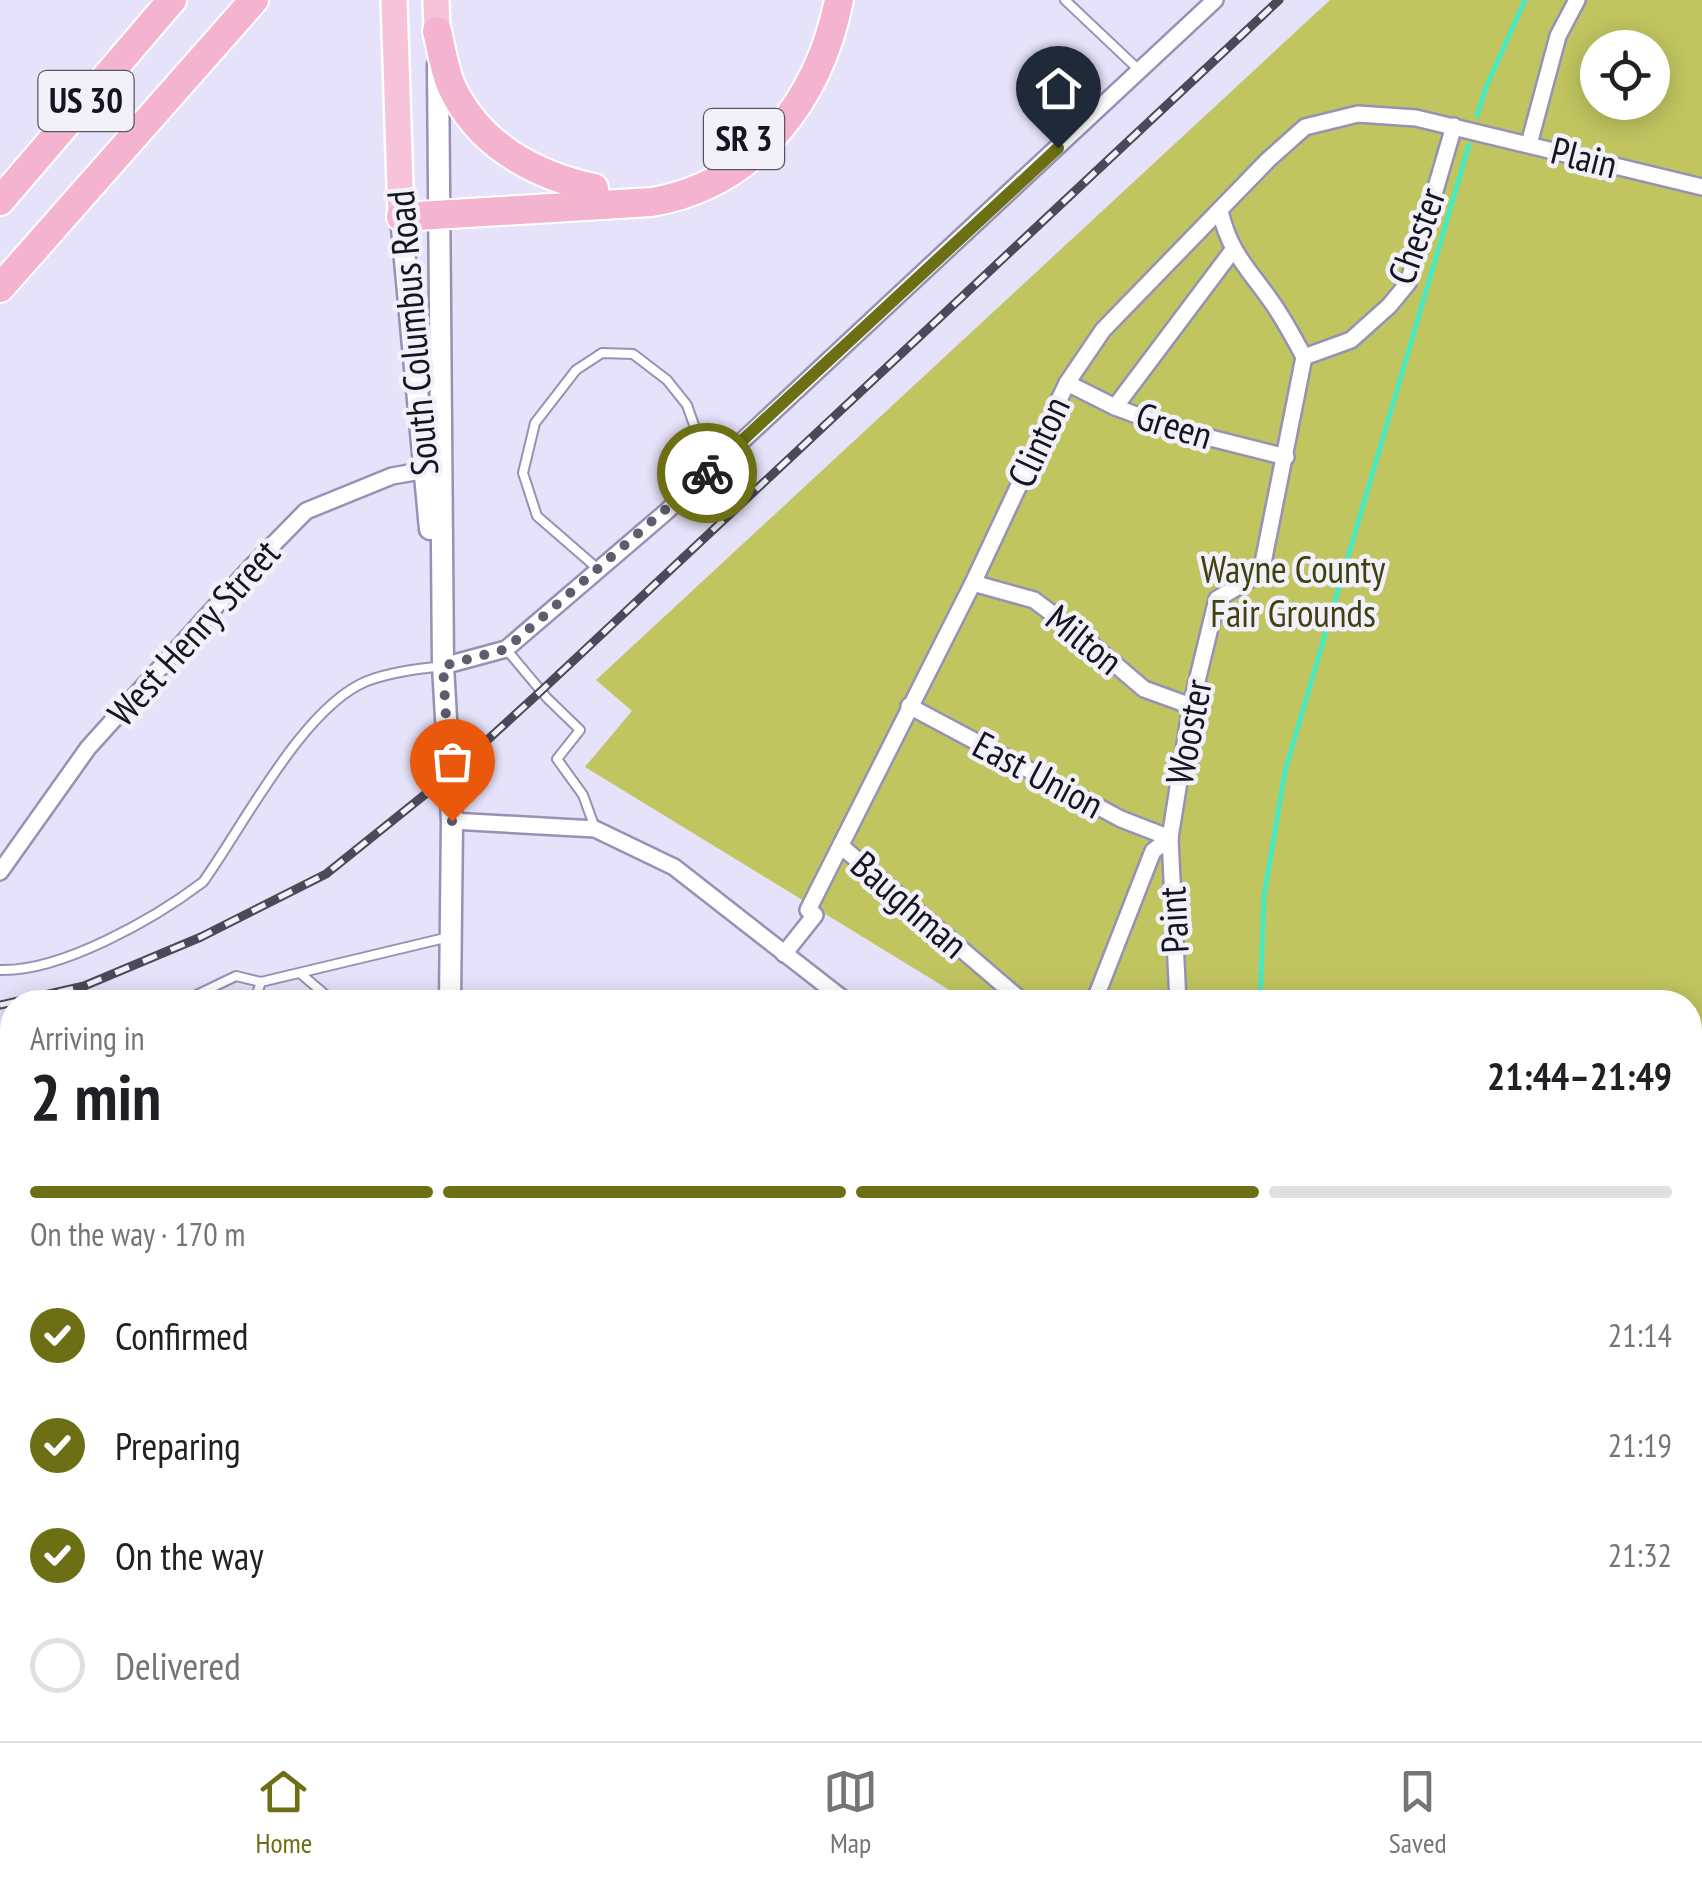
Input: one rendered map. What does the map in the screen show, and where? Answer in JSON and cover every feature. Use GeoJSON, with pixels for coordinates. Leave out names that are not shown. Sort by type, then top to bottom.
{"type":"FeatureCollection","features":[{"type":"Feature","properties":{"kind":"highway","name":"US 30"},"geometry":{"type":"LineString","coordinates":[[0,201],[172,0]]}},
{"type":"Feature","properties":{"kind":"highway","name":"US 30"},"geometry":{"type":"LineString","coordinates":[[0,288],[254,0]]}},
{"type":"Feature","properties":{"kind":"highway"},"geometry":{"type":"LineString","coordinates":[[90,189],[154,136],[273,0]]}},
{"type":"Feature","properties":{"kind":"highway","name":"South Columbus Road"},"geometry":{"type":"LineString","coordinates":[[394,0],[400,209]]}},
{"type":"Feature","properties":{"kind":"highway","name":"South Columbus Road"},"geometry":{"type":"LineString","coordinates":[[436,0],[437,31]]}},
{"type":"Feature","properties":{"kind":"highway","name":"SR 3"},"geometry":{"type":"LineString","coordinates":[[437,31],[450,82],[482,131],[536,172],[594,188],[660,182],[686,174],[730,151],[753,132],[778,102],[810,42],[820,0]]}},
{"type":"Feature","properties":{"kind":"highway"},"geometry":{"type":"LineString","coordinates":[[439,206],[652,202],[712,183],[763,148],[794,113],[825,54],[839,0]]}},
{"type":"Feature","properties":{"kind":"highway"},"geometry":{"type":"LineString","coordinates":[[400,209],[594,188]]}},
{"type":"Feature","properties":{"kind":"main road","name":"South Columbus Road"},"geometry":{"type":"LineString","coordinates":[[432,469],[439,206],[437,31]]}},
{"type":"Feature","properties":{"kind":"main road","name":"South Columbus Road"},"geometry":{"type":"LineString","coordinates":[[400,209],[432,469],[452,821],[450,990]]}},
{"type":"Feature","properties":{"kind":"street"},"geometry":{"type":"LineString","coordinates":[[1529,144],[1558,36],[1577,0]]}},
{"type":"Feature","properties":{"kind":"street"},"geometry":{"type":"LineString","coordinates":[[443,666],[506,649],[599,569],[1139,70],[1206,2]]}},
{"type":"Feature","properties":{"kind":"street","name":"Clinton"},"geometry":{"type":"LineString","coordinates":[[784,954],[815,915],[808,910],[973,583],[1067,382],[1103,330],[1305,127],[1358,114],[1416,118],[1460,127]]}},
{"type":"Feature","properties":{"kind":"street","name":"Plain"},"geometry":{"type":"LineString","coordinates":[[1460,127],[1702,188]]}},
{"type":"Feature","properties":{"kind":"street","name":"Chester"},"geometry":{"type":"LineString","coordinates":[[1304,357],[1350,340],[1389,306],[1408,283],[1460,127]]}},
{"type":"Feature","properties":{"kind":"street"},"geometry":{"type":"LineString","coordinates":[[1220,211],[1226,238],[1270,299],[1304,357]]}},
{"type":"Feature","properties":{"kind":"street"},"geometry":{"type":"LineString","coordinates":[[1115,407],[1233,250]]}},
{"type":"Feature","properties":{"kind":"street","name":"Wooster"},"geometry":{"type":"LineString","coordinates":[[1170,838],[1191,706],[1217,599],[1261,572],[1304,357]]}},
{"type":"Feature","properties":{"kind":"street","name":"Green"},"geometry":{"type":"LineString","coordinates":[[1067,382],[1115,407],[1171,428],[1286,456]]}},
{"type":"Feature","properties":{"kind":"street","name":"West Henry Street"},"geometry":{"type":"LineString","coordinates":[[0,872],[88,748],[306,511],[392,476],[432,469]]}},
{"type":"Feature","properties":{"kind":"street","name":"Milton"},"geometry":{"type":"LineString","coordinates":[[973,583],[1034,600],[1144,688],[1191,706]]}},
{"type":"Feature","properties":{"kind":"street","name":"East Union"},"geometry":{"type":"LineString","coordinates":[[910,706],[1121,820],[1170,838]]}},
{"type":"Feature","properties":{"kind":"street"},"geometry":{"type":"LineString","coordinates":[[452,821],[596,829],[674,866],[831,990]]}},
{"type":"Feature","properties":{"kind":"street"},"geometry":{"type":"LineString","coordinates":[[1099,990],[1153,851],[1170,838]]}},
{"type":"Feature","properties":{"kind":"street","name":"Paint"},"geometry":{"type":"LineString","coordinates":[[1170,838],[1177,990]]}},
{"type":"Feature","properties":{"kind":"street","name":"Baughman"},"geometry":{"type":"LineString","coordinates":[[841,846],[1009,990]]}},
{"type":"Feature","properties":{"kind":"lane"},"geometry":{"type":"LineString","coordinates":[[1065,0],[1139,70]]}},
{"type":"Feature","properties":{"kind":"lane"},"geometry":{"type":"LineString","coordinates":[[599,569],[537,516],[523,473],[535,423],[576,370],[602,353],[633,354],[666,380],[687,404],[710,470]]}},
{"type":"Feature","properties":{"kind":"lane"},"geometry":{"type":"LineString","coordinates":[[506,649],[580,730],[557,759],[583,794],[596,829]]}},
{"type":"Feature","properties":{"kind":"lane"},"geometry":{"type":"LineString","coordinates":[[0,970],[26,970],[128,930],[184,896],[202,882],[313,720],[364,682],[393,672],[443,666]]}},
{"type":"Feature","properties":{"kind":"lane"},"geometry":{"type":"LineString","coordinates":[[207,990],[236,976],[261,982],[449,938]]}},
{"type":"Feature","properties":{"kind":"lane"},"geometry":{"type":"LineString","coordinates":[[301,974],[320,990]]}},
{"type":"Feature","properties":{"kind":"lane"},"geometry":{"type":"LineString","coordinates":[[258,990],[261,982]]}},
{"type":"Feature","properties":{"kind":"green space","name":"Wayne County Fair Grounds"},"geometry":{"type":"Polygon","coordinates":[[[1330,0],[1702,0],[1702,990],[949,990],[585,767],[632,711],[596,680],[1330,0]]]}},
{"type":"Feature","properties":{"kind":"waterway"},"geometry":{"type":"LineString","coordinates":[[1477,116],[1525,0]]}},
{"type":"Feature","properties":{"kind":"waterway"},"geometry":{"type":"LineString","coordinates":[[1260,990],[1264,896],[1285,771],[1469,145]]}},
{"type":"Feature","properties":{"kind":"railway"},"geometry":{"type":"LineString","coordinates":[[66,990],[201,937],[326,874],[448,776],[1279,0]]}},
{"type":"Feature","properties":{"kind":"way so far"},"geometry":{"type":"LineString","coordinates":[[452,821],[443,666],[506,649],[707,473]]}},
{"type":"Feature","properties":{"kind":"route"},"geometry":{"type":"LineString","coordinates":[[707,473],[1058,148]]}}]}
